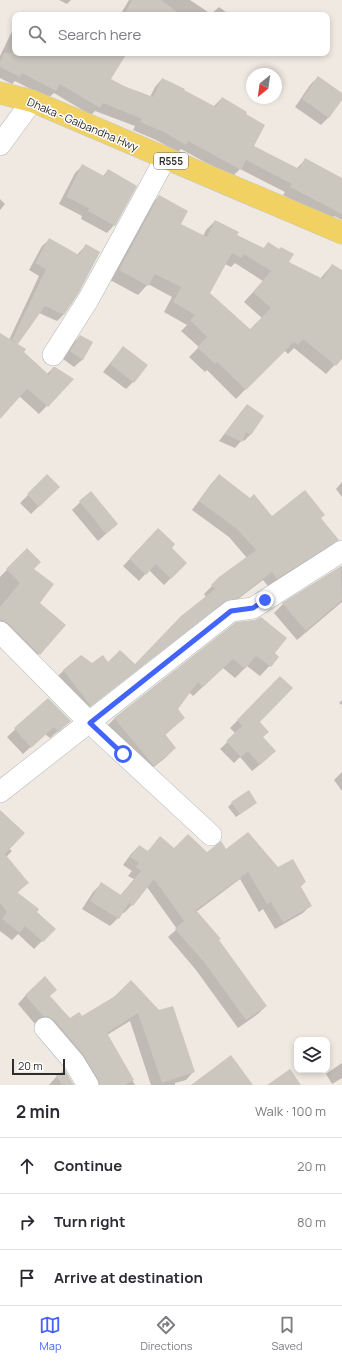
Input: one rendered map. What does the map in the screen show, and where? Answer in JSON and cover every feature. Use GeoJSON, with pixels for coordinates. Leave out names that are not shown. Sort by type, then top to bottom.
{"type":"FeatureCollection","features":[{"type":"Feature","properties":{"kind":"main road","name":"Dhaka - Gaibandha Hwy"},"geometry":{"type":"LineString","coordinates":[[0,93],[32,101],[165,159],[342,233]]}},
{"type":"Feature","properties":{"kind":"street"},"geometry":{"type":"LineString","coordinates":[[0,145],[32,101]]}},
{"type":"Feature","properties":{"kind":"street"},"geometry":{"type":"LineString","coordinates":[[53,355],[88,300],[165,159]]}},
{"type":"Feature","properties":{"kind":"street"},"geometry":{"type":"LineString","coordinates":[[0,792],[231,611],[253,608],[342,551]]}},
{"type":"Feature","properties":{"kind":"street"},"geometry":{"type":"LineString","coordinates":[[0,632],[90,723],[211,835]]}},
{"type":"Feature","properties":{"kind":"street"},"geometry":{"type":"LineString","coordinates":[[45,1028],[74,1062],[88,1085]]}},
{"type":"Feature","properties":{"kind":"building"},"geometry":{"type":"Polygon","coordinates":[[[132,0],[161,0],[177,12],[126,12],[132,0]]]}},
{"type":"Feature","properties":{"kind":"building"},"geometry":{"type":"Polygon","coordinates":[[[4,53],[12,53],[12,56],[125,56],[111,79],[124,86],[153,97],[162,78],[216,107],[222,97],[265,125],[254,146],[299,169],[305,158],[342,178],[342,214],[290,187],[292,184],[246,160],[241,170],[188,141],[186,145],[164,132],[140,122],[142,119],[103,103],[100,108],[60,84],[56,91],[22,73],[20,77],[0,67],[0,62],[4,53]]]}},
{"type":"Feature","properties":{"kind":"building"},"geometry":{"type":"Polygon","coordinates":[[[318,76],[342,93],[342,100],[329,118],[302,99],[318,76]]]}},
{"type":"Feature","properties":{"kind":"building"},"geometry":{"type":"Polygon","coordinates":[[[82,164],[104,176],[108,169],[137,186],[115,226],[88,211],[89,208],[66,197],[82,164]]]}},
{"type":"Feature","properties":{"kind":"building"},"geometry":{"type":"Polygon","coordinates":[[[159,195],[188,211],[181,224],[207,237],[215,220],[239,232],[237,235],[264,248],[268,242],[279,249],[281,247],[294,254],[289,262],[323,279],[332,264],[342,270],[342,359],[336,366],[303,339],[298,345],[294,342],[246,390],[217,362],[215,364],[197,347],[207,337],[190,320],[195,315],[173,302],[181,287],[155,274],[148,286],[119,270],[159,195]],[[232,253],[210,293],[250,329],[271,308],[253,292],[271,271],[244,254],[241,258],[232,253]]]}},
{"type":"Feature","properties":{"kind":"building"},"geometry":{"type":"Polygon","coordinates":[[[49,238],[79,255],[86,244],[100,252],[78,294],[64,315],[45,306],[18,344],[12,340],[46,269],[35,263],[49,238]]]}},
{"type":"Feature","properties":{"kind":"building"},"geometry":{"type":"Polygon","coordinates":[[[0,333],[26,349],[24,352],[49,375],[53,367],[55,367],[74,379],[48,407],[27,389],[0,419],[0,333]]]}},
{"type":"Feature","properties":{"kind":"building"},"geometry":{"type":"Polygon","coordinates":[[[80,335],[93,342],[83,360],[70,351],[80,335]]]}},
{"type":"Feature","properties":{"kind":"building"},"geometry":{"type":"Polygon","coordinates":[[[123,346],[148,365],[134,383],[110,364],[123,346]]]}},
{"type":"Feature","properties":{"kind":"building"},"geometry":{"type":"Polygon","coordinates":[[[247,404],[264,416],[251,435],[246,432],[242,442],[225,434],[247,404]]]}},
{"type":"Feature","properties":{"kind":"building"},"geometry":{"type":"Polygon","coordinates":[[[47,474],[60,487],[39,507],[27,494],[47,474]]]}},
{"type":"Feature","properties":{"kind":"building"},"geometry":{"type":"Polygon","coordinates":[[[219,474],[250,498],[254,494],[272,516],[305,490],[325,515],[321,518],[339,540],[277,579],[272,572],[238,598],[224,602],[91,706],[63,670],[81,655],[92,663],[103,655],[108,662],[120,650],[135,664],[181,616],[215,589],[211,585],[219,577],[256,550],[237,529],[199,501],[219,474]]]}},
{"type":"Feature","properties":{"kind":"building"},"geometry":{"type":"Polygon","coordinates":[[[91,491],[118,524],[106,534],[79,501],[91,491]]]}},
{"type":"Feature","properties":{"kind":"building"},"geometry":{"type":"Polygon","coordinates":[[[158,528],[175,544],[172,548],[187,563],[171,579],[156,564],[146,575],[129,559],[158,528]]]}},
{"type":"Feature","properties":{"kind":"building"},"geometry":{"type":"Polygon","coordinates":[[[27,548],[41,562],[34,569],[54,584],[40,603],[66,625],[40,655],[9,624],[0,620],[0,607],[20,583],[6,569],[27,548]]]}},
{"type":"Feature","properties":{"kind":"building"},"geometry":{"type":"Polygon","coordinates":[[[341,566],[342,600],[306,631],[282,603],[341,566]]]}},
{"type":"Feature","properties":{"kind":"building"},"geometry":{"type":"Polygon","coordinates":[[[261,617],[287,638],[275,653],[279,657],[271,667],[256,656],[245,669],[233,659],[203,687],[198,682],[178,709],[185,718],[165,734],[176,748],[154,766],[114,718],[236,622],[255,620],[261,617]]]}},
{"type":"Feature","properties":{"kind":"building"},"geometry":{"type":"Polygon","coordinates":[[[280,676],[293,688],[260,722],[269,732],[263,737],[276,751],[260,765],[248,751],[241,757],[226,741],[242,726],[237,720],[280,676]]]}},
{"type":"Feature","properties":{"kind":"building"},"geometry":{"type":"Polygon","coordinates":[[[48,698],[71,721],[58,732],[54,727],[31,748],[14,728],[48,698]]]}},
{"type":"Feature","properties":{"kind":"building"},"geometry":{"type":"Polygon","coordinates":[[[249,790],[257,803],[240,814],[231,802],[249,790]]]}},
{"type":"Feature","properties":{"kind":"building"},"geometry":{"type":"Polygon","coordinates":[[[0,810],[25,833],[5,854],[29,883],[17,892],[39,909],[37,912],[56,929],[43,942],[25,926],[20,933],[2,919],[7,912],[0,903],[0,810]]]}},
{"type":"Feature","properties":{"kind":"building"},"geometry":{"type":"Polygon","coordinates":[[[248,832],[278,867],[293,859],[306,882],[300,885],[312,906],[283,922],[271,902],[267,904],[248,872],[196,910],[221,939],[219,940],[267,1006],[246,1020],[204,962],[175,929],[184,921],[154,879],[133,906],[129,903],[119,919],[90,901],[101,882],[121,895],[141,871],[136,867],[139,863],[130,857],[139,845],[148,851],[160,836],[174,848],[188,834],[207,852],[221,841],[226,849],[248,832]]]}},
{"type":"Feature","properties":{"kind":"building"},"geometry":{"type":"Polygon","coordinates":[[[45,976],[57,990],[50,996],[70,1018],[79,1012],[82,1016],[114,997],[131,980],[159,1010],[173,1006],[195,1072],[162,1083],[138,1013],[107,1033],[134,1080],[125,1085],[100,1085],[83,1054],[54,1020],[43,1016],[25,995],[45,976]]]}},
{"type":"Feature","properties":{"kind":"building"},"geometry":{"type":"Polygon","coordinates":[[[231,1055],[253,1085],[191,1085],[231,1055]]]}},
{"type":"Feature","properties":{"kind":"building"},"geometry":{"type":"Polygon","coordinates":[[[290,1069],[301,1085],[267,1085],[290,1069]]]}},
{"type":"Feature","properties":{"kind":"building"},"geometry":{"type":"Polygon","coordinates":[[[65,1070],[74,1085],[62,1085],[56,1075],[65,1070]]]}},
{"type":"Feature","properties":{"kind":"route"},"geometry":{"type":"LineString","coordinates":[[123,754],[90,723],[231,611],[253,608],[265,600]]}}]}
